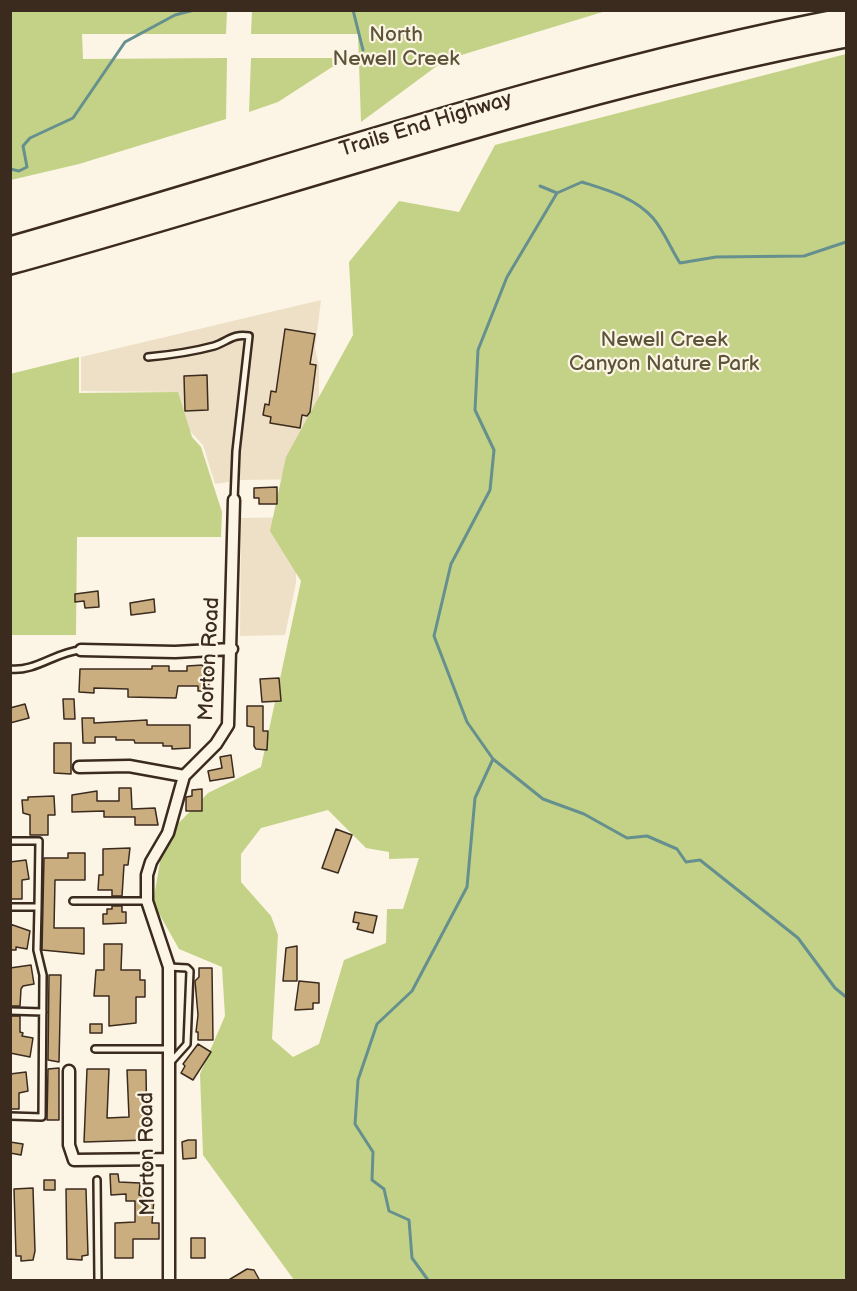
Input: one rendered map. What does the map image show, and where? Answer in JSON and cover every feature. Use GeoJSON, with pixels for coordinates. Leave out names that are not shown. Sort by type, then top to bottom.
{"type":"FeatureCollection","features":[{"type":"Feature","properties":{"kind":"highway","name":"Trails End Highway"},"geometry":{"type":"LineString","coordinates":[[10,248],[577,81],[674,56],[846,19]]}},
{"type":"Feature","properties":{"kind":"highway","name":"Trails End Highway"},"geometry":{"type":"LineString","coordinates":[[10,263],[613,87],[769,50],[846,36]]}},
{"type":"Feature","properties":{"kind":"street","name":"Morton Road"},"geometry":{"type":"LineString","coordinates":[[169,1281],[167,1049],[169,966],[147,901],[149,868],[168,833],[184,776],[226,730],[231,703],[234,500]]}},
{"type":"Feature","properties":{"kind":"street"},"geometry":{"type":"LineString","coordinates":[[81,650],[232,649]]}},
{"type":"Feature","properties":{"kind":"street"},"geometry":{"type":"LineString","coordinates":[[79,767],[129,766],[184,776]]}},
{"type":"Feature","properties":{"kind":"street"},"geometry":{"type":"LineString","coordinates":[[69,1071],[69,1145],[74,1160],[167,1160]]}},
{"type":"Feature","properties":{"kind":"lane","name":"Morton Road"},"geometry":{"type":"LineString","coordinates":[[148,357],[216,346],[240,334],[249,336],[236,451],[234,500]]}},
{"type":"Feature","properties":{"kind":"lane"},"geometry":{"type":"LineString","coordinates":[[10,669],[26,669],[62,654],[81,650]]}},
{"type":"Feature","properties":{"kind":"lane"},"geometry":{"type":"LineString","coordinates":[[10,841],[39,841],[37,950],[43,975],[42,1117],[10,1116]]}},
{"type":"Feature","properties":{"kind":"lane"},"geometry":{"type":"LineString","coordinates":[[73,901],[147,901]]}},
{"type":"Feature","properties":{"kind":"lane"},"geometry":{"type":"LineString","coordinates":[[10,907],[38,907]]}},
{"type":"Feature","properties":{"kind":"lane"},"geometry":{"type":"LineString","coordinates":[[167,1066],[187,1044],[189,982],[187,968],[169,966]]}},
{"type":"Feature","properties":{"kind":"lane"},"geometry":{"type":"LineString","coordinates":[[10,1011],[43,1012]]}},
{"type":"Feature","properties":{"kind":"lane"},"geometry":{"type":"LineString","coordinates":[[95,1049],[167,1049]]}},
{"type":"Feature","properties":{"kind":"lane"},"geometry":{"type":"LineString","coordinates":[[97,1180],[98,1281]]}},
{"type":"Feature","properties":{"kind":"shaded area"},"geometry":{"type":"Polygon","coordinates":[[[321,300],[315,348],[319,366],[319,479],[242,480],[215,484],[203,445],[188,429],[173,392],[81,391],[81,357],[321,300]]]}},
{"type":"Feature","properties":{"kind":"shaded area"},"geometry":{"type":"Polygon","coordinates":[[[297,517],[296,583],[285,635],[240,636],[241,518],[297,517]]]}},
{"type":"Feature","properties":{"kind":"green space","name":"North Newell Creek"},"geometry":{"type":"Polygon","coordinates":[[[252,10],[606,11],[445,60],[361,122],[358,34],[251,34],[252,10]]]}},
{"type":"Feature","properties":{"kind":"green space"},"geometry":{"type":"Polygon","coordinates":[[[10,11],[227,11],[226,34],[82,34],[83,59],[227,58],[226,119],[79,164],[11,180],[10,11]]]}},
{"type":"Feature","properties":{"kind":"green space","name":"Newell Creek Canyon Nature Park"},"geometry":{"type":"Polygon","coordinates":[[[846,54],[846,1280],[294,1280],[203,1155],[200,1074],[225,1016],[222,967],[179,949],[153,903],[164,838],[208,793],[261,767],[301,581],[270,531],[286,457],[353,335],[349,262],[399,201],[459,212],[495,145],[846,54]],[[328,810],[261,828],[241,854],[241,882],[271,916],[278,935],[272,1039],[293,1057],[319,1044],[344,960],[386,943],[387,909],[403,909],[419,858],[389,859],[389,852],[366,848],[328,810]]]}},
{"type":"Feature","properties":{"kind":"green space","name":"North Newell Creek"},"geometry":{"type":"Polygon","coordinates":[[[251,58],[346,58],[278,102],[249,112],[251,58]]]}},
{"type":"Feature","properties":{"kind":"green space"},"geometry":{"type":"Polygon","coordinates":[[[79,357],[79,393],[178,392],[192,437],[201,447],[222,512],[221,537],[77,537],[76,635],[11,635],[10,374],[79,357]]]}},
{"type":"Feature","properties":{"kind":"building"},"geometry":{"type":"Polygon","coordinates":[[[285,329],[315,334],[310,364],[316,365],[310,412],[307,416],[302,415],[300,428],[270,423],[271,417],[263,415],[265,404],[269,405],[271,391],[276,392],[285,329]]]}},
{"type":"Feature","properties":{"kind":"building"},"geometry":{"type":"Polygon","coordinates":[[[207,375],[208,410],[185,411],[184,376],[207,375]]]}},
{"type":"Feature","properties":{"kind":"building"},"geometry":{"type":"Polygon","coordinates":[[[277,487],[277,504],[259,504],[259,498],[254,498],[254,488],[277,487]]]}},
{"type":"Feature","properties":{"kind":"building"},"geometry":{"type":"Polygon","coordinates":[[[98,591],[99,607],[85,608],[84,601],[75,602],[75,594],[98,591]]]}},
{"type":"Feature","properties":{"kind":"building"},"geometry":{"type":"Polygon","coordinates":[[[154,599],[155,612],[131,615],[130,603],[154,599]]]}},
{"type":"Feature","properties":{"kind":"building"},"geometry":{"type":"Polygon","coordinates":[[[203,665],[203,671],[209,671],[209,691],[198,691],[198,686],[178,686],[176,698],[128,697],[128,689],[94,688],[94,693],[79,692],[80,669],[152,669],[152,666],[169,666],[169,671],[187,671],[187,666],[203,665]]]}},
{"type":"Feature","properties":{"kind":"building"},"geometry":{"type":"Polygon","coordinates":[[[279,678],[281,701],[262,702],[260,679],[279,678]]]}},
{"type":"Feature","properties":{"kind":"building"},"geometry":{"type":"Polygon","coordinates":[[[63,699],[74,699],[75,719],[64,719],[63,699]]]}},
{"type":"Feature","properties":{"kind":"building"},"geometry":{"type":"Polygon","coordinates":[[[25,704],[29,718],[10,723],[10,708],[25,704]]]}},
{"type":"Feature","properties":{"kind":"building"},"geometry":{"type":"Polygon","coordinates":[[[247,706],[263,706],[263,731],[268,731],[267,750],[256,749],[254,746],[254,727],[247,726],[247,706]]]}},
{"type":"Feature","properties":{"kind":"building"},"geometry":{"type":"Polygon","coordinates":[[[82,718],[94,718],[94,723],[147,720],[147,725],[190,725],[190,748],[172,749],[172,746],[163,746],[163,743],[135,743],[134,740],[116,740],[116,737],[95,737],[95,743],[83,743],[82,718]]]}},
{"type":"Feature","properties":{"kind":"building"},"geometry":{"type":"Polygon","coordinates":[[[54,743],[71,743],[71,774],[54,773],[54,743]]]}},
{"type":"Feature","properties":{"kind":"building"},"geometry":{"type":"Polygon","coordinates":[[[231,755],[234,777],[210,781],[208,771],[222,768],[220,757],[231,755]]]}},
{"type":"Feature","properties":{"kind":"building"},"geometry":{"type":"Polygon","coordinates":[[[119,788],[131,788],[132,809],[155,808],[158,825],[135,825],[135,817],[104,817],[104,811],[72,812],[72,795],[97,791],[97,801],[119,801],[119,788]]]}},
{"type":"Feature","properties":{"kind":"building"},"geometry":{"type":"Polygon","coordinates":[[[202,789],[202,811],[186,811],[186,797],[192,796],[192,790],[202,789]]]}},
{"type":"Feature","properties":{"kind":"building"},"geometry":{"type":"Polygon","coordinates":[[[54,796],[55,815],[48,815],[48,835],[30,835],[30,815],[23,813],[22,800],[28,800],[28,797],[54,796]]]}},
{"type":"Feature","properties":{"kind":"building"},"geometry":{"type":"Polygon","coordinates":[[[336,829],[352,835],[338,873],[322,868],[336,829]]]}},
{"type":"Feature","properties":{"kind":"building"},"geometry":{"type":"Polygon","coordinates":[[[130,848],[128,865],[124,865],[122,896],[112,896],[112,890],[98,890],[99,875],[103,875],[103,849],[130,848]]]}},
{"type":"Feature","properties":{"kind":"building"},"geometry":{"type":"Polygon","coordinates":[[[68,853],[85,853],[85,880],[55,880],[54,928],[84,928],[84,954],[42,950],[44,858],[68,858],[68,853]]]}},
{"type":"Feature","properties":{"kind":"building"},"geometry":{"type":"Polygon","coordinates":[[[26,860],[29,879],[22,880],[22,899],[10,899],[10,862],[26,860]]]}},
{"type":"Feature","properties":{"kind":"building"},"geometry":{"type":"Polygon","coordinates":[[[112,906],[122,906],[122,912],[126,912],[126,923],[103,924],[103,914],[107,914],[107,909],[112,909],[112,906]]]}},
{"type":"Feature","properties":{"kind":"building"},"geometry":{"type":"Polygon","coordinates":[[[355,912],[377,916],[373,933],[357,929],[359,923],[353,922],[355,912]]]}},
{"type":"Feature","properties":{"kind":"building"},"geometry":{"type":"Polygon","coordinates":[[[10,924],[30,931],[27,949],[16,947],[16,950],[10,950],[10,924]]]}},
{"type":"Feature","properties":{"kind":"building"},"geometry":{"type":"Polygon","coordinates":[[[104,944],[122,944],[121,970],[140,970],[140,980],[145,980],[145,997],[136,997],[136,1023],[109,1026],[109,996],[94,996],[96,970],[104,970],[104,944]]]}},
{"type":"Feature","properties":{"kind":"building"},"geometry":{"type":"Polygon","coordinates":[[[297,946],[297,981],[283,981],[286,948],[297,946]]]}},
{"type":"Feature","properties":{"kind":"building"},"geometry":{"type":"Polygon","coordinates":[[[31,965],[34,984],[23,986],[21,989],[20,1006],[10,1006],[10,968],[31,965]]]}},
{"type":"Feature","properties":{"kind":"building"},"geometry":{"type":"Polygon","coordinates":[[[199,968],[212,968],[213,1040],[198,1040],[198,1032],[196,1032],[198,1015],[195,981],[199,977],[199,968]]]}},
{"type":"Feature","properties":{"kind":"building"},"geometry":{"type":"Polygon","coordinates":[[[49,975],[61,975],[59,1062],[48,1060],[49,975]]]}},
{"type":"Feature","properties":{"kind":"building"},"geometry":{"type":"Polygon","coordinates":[[[299,981],[319,983],[319,1003],[313,1003],[313,1009],[295,1010],[299,981]]]}},
{"type":"Feature","properties":{"kind":"building"},"geometry":{"type":"Polygon","coordinates":[[[10,1016],[20,1016],[22,1036],[33,1038],[30,1057],[10,1053],[10,1016]]]}},
{"type":"Feature","properties":{"kind":"building"},"geometry":{"type":"Polygon","coordinates":[[[90,1024],[102,1024],[102,1033],[90,1033],[90,1024]]]}},
{"type":"Feature","properties":{"kind":"building"},"geometry":{"type":"Polygon","coordinates":[[[198,1044],[211,1052],[193,1080],[181,1073],[185,1066],[183,1064],[198,1044]]]}},
{"type":"Feature","properties":{"kind":"building"},"geometry":{"type":"Polygon","coordinates":[[[59,1068],[59,1120],[47,1120],[48,1069],[59,1068]]]}},
{"type":"Feature","properties":{"kind":"building"},"geometry":{"type":"Polygon","coordinates":[[[87,1069],[109,1069],[107,1118],[129,1117],[127,1070],[146,1070],[147,1140],[84,1142],[87,1069]]]}},
{"type":"Feature","properties":{"kind":"building"},"geometry":{"type":"Polygon","coordinates":[[[26,1072],[28,1091],[19,1093],[19,1109],[10,1109],[10,1074],[26,1072]]]}},
{"type":"Feature","properties":{"kind":"building"},"geometry":{"type":"Polygon","coordinates":[[[196,1140],[196,1158],[183,1159],[182,1142],[196,1140]]]}},
{"type":"Feature","properties":{"kind":"building"},"geometry":{"type":"Polygon","coordinates":[[[10,1142],[23,1144],[21,1155],[10,1153],[10,1142]]]}},
{"type":"Feature","properties":{"kind":"building"},"geometry":{"type":"Polygon","coordinates":[[[110,1174],[118,1174],[119,1182],[140,1183],[139,1195],[154,1199],[152,1223],[159,1223],[159,1239],[133,1239],[133,1258],[115,1258],[115,1223],[135,1222],[135,1201],[126,1201],[126,1194],[111,1195],[110,1174]]]}},
{"type":"Feature","properties":{"kind":"building"},"geometry":{"type":"Polygon","coordinates":[[[44,1180],[55,1180],[55,1190],[44,1190],[44,1180]]]}},
{"type":"Feature","properties":{"kind":"building"},"geometry":{"type":"Polygon","coordinates":[[[33,1188],[35,1251],[33,1260],[21,1261],[21,1256],[16,1256],[14,1189],[33,1188]]]}},
{"type":"Feature","properties":{"kind":"building"},"geometry":{"type":"Polygon","coordinates":[[[66,1189],[86,1189],[88,1255],[82,1256],[82,1260],[67,1259],[66,1189]]]}},
{"type":"Feature","properties":{"kind":"building"},"geometry":{"type":"Polygon","coordinates":[[[191,1238],[205,1238],[205,1258],[191,1258],[191,1238]]]}},
{"type":"Feature","properties":{"kind":"building"},"geometry":{"type":"Polygon","coordinates":[[[247,1269],[254,1270],[260,1281],[227,1281],[247,1269]]]}},
{"type":"Feature","properties":{"kind":"waterway"},"geometry":{"type":"LineString","coordinates":[[10,169],[19,171],[27,167],[23,146],[30,138],[73,118],[125,42],[175,15],[194,10]]}},
{"type":"Feature","properties":{"kind":"waterway"},"geometry":{"type":"LineString","coordinates":[[353,10],[363,50]]}},
{"type":"Feature","properties":{"kind":"waterway"},"geometry":{"type":"LineString","coordinates":[[540,186],[557,193],[582,182],[629,199],[653,218],[680,263],[716,257],[804,256],[846,242]]}},
{"type":"Feature","properties":{"kind":"waterway"},"geometry":{"type":"LineString","coordinates":[[557,193],[507,277],[478,350],[475,410],[494,450],[490,490],[451,564],[434,636],[467,722],[493,759],[543,799],[584,814],[627,838],[647,836],[677,849],[686,862],[700,860],[798,938],[835,988],[846,997]]}},
{"type":"Feature","properties":{"kind":"waterway"},"geometry":{"type":"LineString","coordinates":[[428,1280],[412,1258],[409,1220],[389,1211],[384,1189],[372,1180],[373,1152],[355,1124],[358,1080],[377,1024],[412,991],[467,887],[475,798],[493,759]]}}]}
